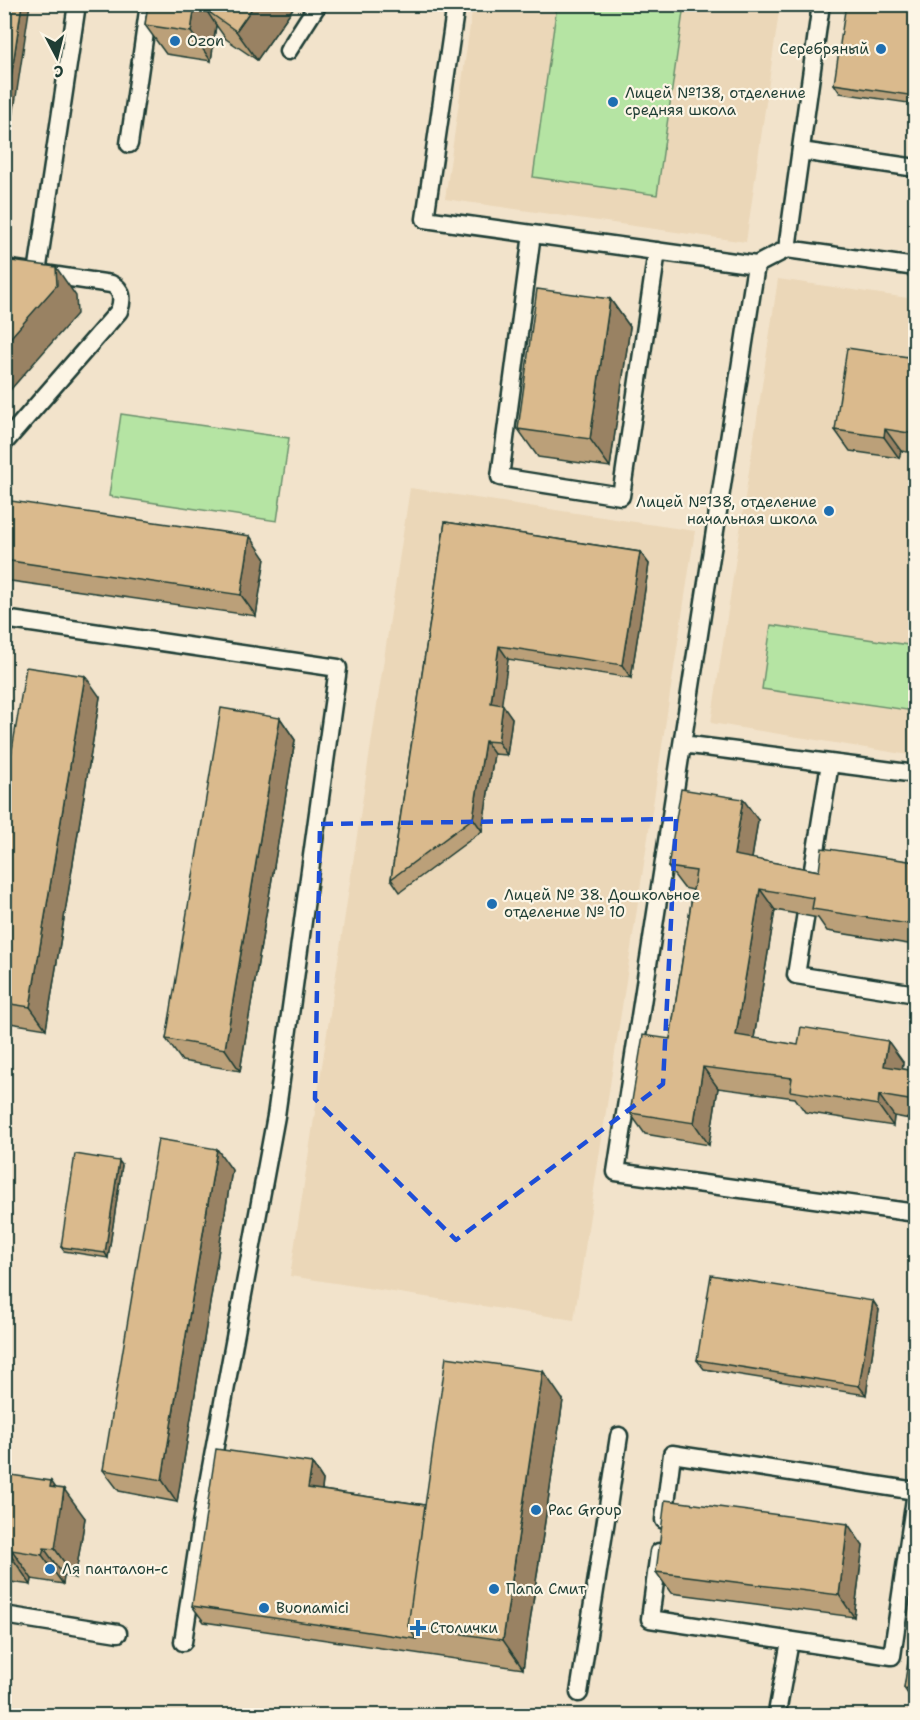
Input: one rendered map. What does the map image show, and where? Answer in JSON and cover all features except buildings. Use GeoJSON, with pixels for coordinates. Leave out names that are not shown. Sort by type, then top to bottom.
{"type":"FeatureCollection","features":[{"type":"Feature","properties":{"kind":"lane"},"geometry":{"type":"LineString","coordinates":[[37,273],[77,4]]}},
{"type":"Feature","properties":{"kind":"lane"},"geometry":{"type":"LineString","coordinates":[[129,144],[150,4]]}},
{"type":"Feature","properties":{"kind":"lane"},"geometry":{"type":"LineString","coordinates":[[288,51],[318,4]]}},
{"type":"Feature","properties":{"kind":"lane"},"geometry":{"type":"LineString","coordinates":[[456,4],[426,219],[756,265],[787,249],[915,267]]}},
{"type":"Feature","properties":{"kind":"lane"},"geometry":{"type":"LineString","coordinates":[[787,249],[821,4]]}},
{"type":"Feature","properties":{"kind":"lane"},"geometry":{"type":"LineString","coordinates":[[801,151],[915,168]]}},
{"type":"Feature","properties":{"kind":"lane"},"geometry":{"type":"LineString","coordinates":[[532,234],[500,477],[621,496],[657,251]]}},
{"type":"Feature","properties":{"kind":"lane"},"geometry":{"type":"LineString","coordinates":[[756,265],[616,1172],[915,1213]]}},
{"type":"Feature","properties":{"kind":"lane"},"geometry":{"type":"LineString","coordinates":[[4,268],[111,284],[120,291],[121,305],[4,443]]}},
{"type":"Feature","properties":{"kind":"lane"},"geometry":{"type":"LineString","coordinates":[[4,619],[338,668],[276,1116],[204,1505],[183,1642]]}},
{"type":"Feature","properties":{"kind":"lane"},"geometry":{"type":"LineString","coordinates":[[682,744],[915,774]]}},
{"type":"Feature","properties":{"kind":"lane"},"geometry":{"type":"LineString","coordinates":[[830,763],[796,975],[915,994]]}},
{"type":"Feature","properties":{"kind":"lane"},"geometry":{"type":"LineString","coordinates":[[579,1693],[619,1436]]}},
{"type":"Feature","properties":{"kind":"lane"},"geometry":{"type":"LineString","coordinates":[[672,1454],[915,1491],[892,1656],[790,1641],[650,1619],[672,1454]]}},
{"type":"Feature","properties":{"kind":"lane"},"geometry":{"type":"LineString","coordinates":[[4,1615],[118,1633]]}},
{"type":"Feature","properties":{"kind":"lane"},"geometry":{"type":"LineString","coordinates":[[777,1713],[790,1641]]}},
{"type":"Feature","properties":{"kind":"highlighted area"},"geometry":{"type":"Polygon","coordinates":[[[676,819],[663,1084],[456,1240],[315,1099],[320,824],[676,819]]]}},
{"type":"Feature","properties":{"kind":"shaded area","name":"Лицей №138, отделение средняя школа"},"geometry":{"type":"Polygon","coordinates":[[[473,5],[780,5],[746,242],[445,199],[473,5]]]}},
{"type":"Feature","properties":{"kind":"shaded area","name":"Лицей №138, отделение начальная школа"},"geometry":{"type":"Polygon","coordinates":[[[778,279],[915,299],[915,756],[711,723],[778,279]]]}},
{"type":"Feature","properties":{"kind":"shaded area","name":"Лицей № 38. Дошкольное отделение № 10"},"geometry":{"type":"Polygon","coordinates":[[[410,488],[695,531],[574,1320],[290,1276],[410,488]]]}},
{"type":"Feature","properties":{"kind":"green space"},"geometry":{"type":"Polygon","coordinates":[[[557,5],[684,5],[657,195],[533,177],[557,5]]]}},
{"type":"Feature","properties":{"kind":"green space"},"geometry":{"type":"Polygon","coordinates":[[[121,414],[289,438],[277,521],[109,496],[121,414]]]}},
{"type":"Feature","properties":{"kind":"green space"},"geometry":{"type":"Polygon","coordinates":[[[771,625],[915,646],[914,711],[762,689],[771,625]]]}},
{"type":"Feature","properties":{"kind":"place","name":"Ozon"},"geometry":{"type":"Point","coordinates":[175,41]}},
{"type":"Feature","properties":{"kind":"place","name":"Серебряный"},"geometry":{"type":"Point","coordinates":[881,49]}},
{"type":"Feature","properties":{"kind":"place","name":"Лицей №138, отделение средняя школа"},"geometry":{"type":"Point","coordinates":[613,102]}},
{"type":"Feature","properties":{"kind":"place","name":"Лицей №138, отделение начальная школа"},"geometry":{"type":"Point","coordinates":[829,511]}},
{"type":"Feature","properties":{"kind":"place","name":"Лицей № 38. Дошкольное отделение № 10"},"geometry":{"type":"Point","coordinates":[492,904]}},
{"type":"Feature","properties":{"kind":"place","name":"Pac Group"},"geometry":{"type":"Point","coordinates":[536,1510]}},
{"type":"Feature","properties":{"kind":"place","name":"Ля панталон-с"},"geometry":{"type":"Point","coordinates":[50,1569]}},
{"type":"Feature","properties":{"kind":"place","name":"Папа Смит"},"geometry":{"type":"Point","coordinates":[494,1589]}},
{"type":"Feature","properties":{"kind":"place","name":"Buonamici"},"geometry":{"type":"Point","coordinates":[264,1608]}},
{"type":"Feature","properties":{"kind":"place","name":"Столички"},"geometry":{"type":"Point","coordinates":[418,1628]}}]}
